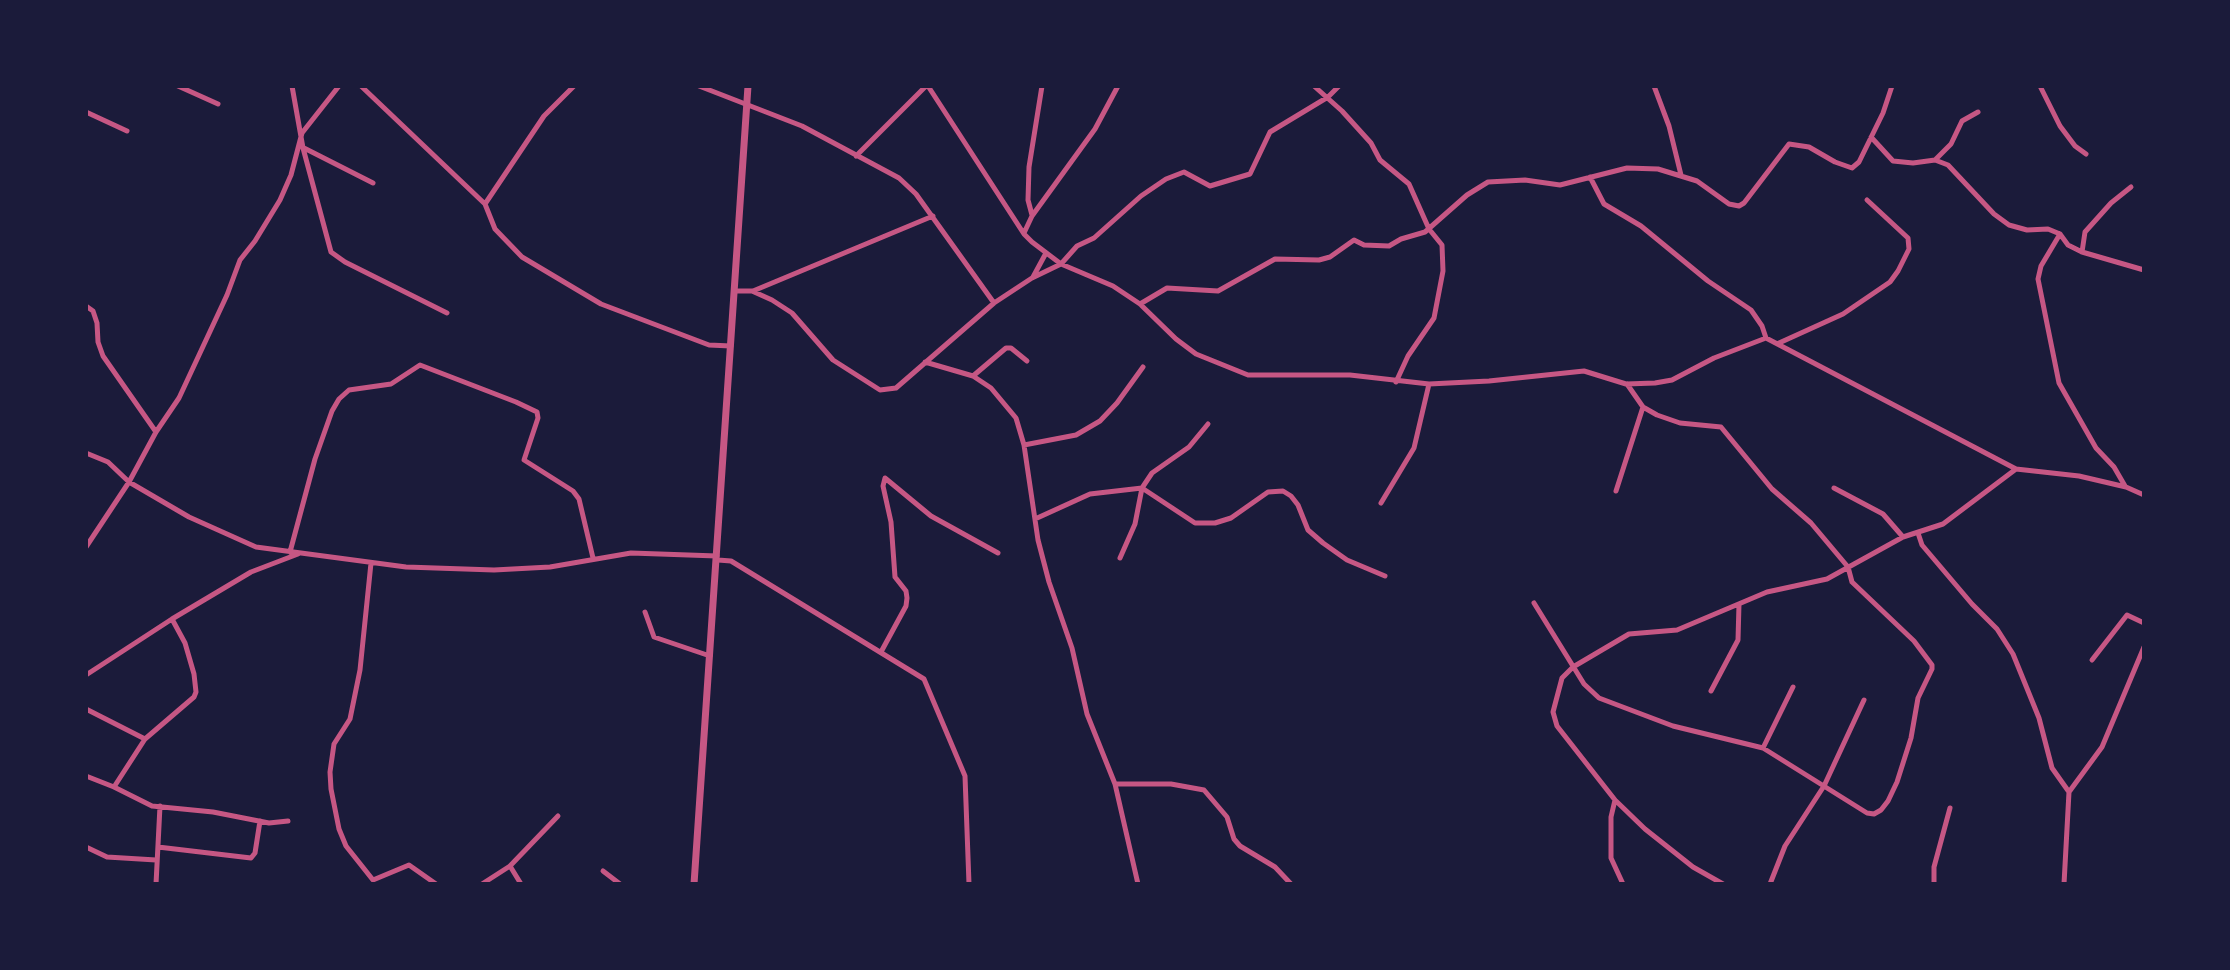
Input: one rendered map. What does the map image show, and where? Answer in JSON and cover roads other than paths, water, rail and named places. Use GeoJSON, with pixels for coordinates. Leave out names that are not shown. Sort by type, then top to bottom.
{"type":"FeatureCollection","features":[{"type":"Feature","properties":{"kind":"street"},"geometry":{"type":"LineString","coordinates":[[178,86],[218,104]]}},
{"type":"Feature","properties":{"kind":"street"},"geometry":{"type":"LineString","coordinates":[[292,86],[303,148],[331,252],[447,313]]}},
{"type":"Feature","properties":{"kind":"street"},"geometry":{"type":"LineString","coordinates":[[86,547],[179,398],[240,260],[280,200],[291,175],[302,133],[339,86]]}},
{"type":"Feature","properties":{"kind":"street"},"geometry":{"type":"LineString","coordinates":[[361,86],[485,204],[495,229],[522,257],[601,304],[709,345],[732,346]]}},
{"type":"Feature","properties":{"kind":"street"},"geometry":{"type":"LineString","coordinates":[[485,204],[544,116],[574,86]]}},
{"type":"Feature","properties":{"kind":"street"},"geometry":{"type":"LineString","coordinates":[[699,86],[802,126],[899,178],[933,216],[994,303]]}},
{"type":"Feature","properties":{"kind":"street"},"geometry":{"type":"LineString","coordinates":[[694,884],[748,86]]}},
{"type":"Feature","properties":{"kind":"street"},"geometry":{"type":"LineString","coordinates":[[856,156],[927,86],[1024,234],[1061,264],[1113,286],[1140,304],[1196,354],[1248,375],[1350,375],[1429,384],[1584,371],[1626,384],[1672,380],[1714,358],[1766,338]]}},
{"type":"Feature","properties":{"kind":"street"},"geometry":{"type":"LineString","coordinates":[[1032,216],[1028,200],[1029,167],[1042,86]]}},
{"type":"Feature","properties":{"kind":"street"},"geometry":{"type":"LineString","coordinates":[[1024,234],[1032,216],[1095,129],[1118,86]]}},
{"type":"Feature","properties":{"kind":"street"},"geometry":{"type":"LineString","coordinates":[[1314,86],[1371,143],[1380,160],[1409,184],[1429,229],[1442,245],[1443,271],[1434,318],[1408,356],[1396,382]]}},
{"type":"Feature","properties":{"kind":"street"},"geometry":{"type":"LineString","coordinates":[[752,291],[792,313],[833,360],[880,390],[896,388],[994,303],[1032,278],[1061,264],[1077,246],[1094,238],[1141,196],[1166,179],[1184,172],[1210,186],[1250,174],[1270,132],[1328,97],[1339,86]]}},
{"type":"Feature","properties":{"kind":"street"},"geometry":{"type":"LineString","coordinates":[[1654,86],[1669,126],[1681,175]]}},
{"type":"Feature","properties":{"kind":"street"},"geometry":{"type":"LineString","coordinates":[[1140,304],[1167,288],[1218,291],[1275,259],[1319,260],[1330,257],[1354,240],[1364,245],[1389,246],[1429,229],[1467,195],[1488,182],[1525,180],[1560,185],[1627,168],[1658,169],[1697,181],[1729,204],[1739,206],[1789,144],[1809,147],[1852,168],[1859,162],[1883,113],[1892,86]]}},
{"type":"Feature","properties":{"kind":"street"},"geometry":{"type":"LineString","coordinates":[[2040,86],[2060,126],[2075,146],[2086,154]]}},
{"type":"Feature","properties":{"kind":"street"},"geometry":{"type":"LineString","coordinates":[[86,112],[127,131]]}},
{"type":"Feature","properties":{"kind":"street"},"geometry":{"type":"LineString","coordinates":[[1935,160],[1951,144],[1962,121],[1978,112]]}},
{"type":"Feature","properties":{"kind":"street"},"geometry":{"type":"LineString","coordinates":[[1871,137],[1893,161],[1913,163],[1935,160],[1948,165],[2003,222],[2019,229],[2048,229],[2060,234],[2068,245],[2082,252],[2144,270]]}},
{"type":"Feature","properties":{"kind":"street"},"geometry":{"type":"LineString","coordinates":[[303,148],[373,183]]}},
{"type":"Feature","properties":{"kind":"street"},"geometry":{"type":"LineString","coordinates":[[1590,177],[1604,204],[1641,226],[1708,281],[1751,310],[1766,338],[2016,469],[2079,476],[2140,490],[2144,495]]}},
{"type":"Feature","properties":{"kind":"street"},"geometry":{"type":"LineString","coordinates":[[2082,252],[2085,232],[2111,203],[2131,187]]}},
{"type":"Feature","properties":{"kind":"street"},"geometry":{"type":"LineString","coordinates":[[1778,344],[1843,314],[1890,282],[1898,271],[1909,249],[1908,238],[1867,200]]}},
{"type":"Feature","properties":{"kind":"street"},"geometry":{"type":"LineString","coordinates":[[736,291],[752,291],[933,216]]}},
{"type":"Feature","properties":{"kind":"street"},"geometry":{"type":"LineString","coordinates":[[2060,234],[2041,266],[2038,279],[2059,383],[2096,448],[2114,467],[2126,487]]}},
{"type":"Feature","properties":{"kind":"street"},"geometry":{"type":"LineString","coordinates":[[1032,278],[1046,253]]}},
{"type":"Feature","properties":{"kind":"street"},"geometry":{"type":"LineString","coordinates":[[86,306],[93,311],[103,356],[156,432]]}},
{"type":"Feature","properties":{"kind":"street"},"geometry":{"type":"LineString","coordinates":[[973,376],[1006,348],[1011,348],[1027,361]]}},
{"type":"Feature","properties":{"kind":"street"},"geometry":{"type":"LineString","coordinates":[[924,362],[973,376],[991,388],[1016,418],[1024,445],[1045,568],[1072,648],[1087,714],[1115,784],[1138,884]]}},
{"type":"Feature","properties":{"kind":"street"},"geometry":{"type":"LineString","coordinates":[[290,552],[315,459],[339,399],[349,390],[391,384],[420,365],[537,412],[538,418],[524,460],[573,491],[579,499],[593,558]]}},
{"type":"Feature","properties":{"kind":"street"},"geometry":{"type":"LineString","coordinates":[[1024,445],[1076,435],[1100,421],[1143,367]]}},
{"type":"Feature","properties":{"kind":"street"},"geometry":{"type":"LineString","coordinates":[[1381,503],[1414,448],[1429,384]]}},
{"type":"Feature","properties":{"kind":"street"},"geometry":{"type":"LineString","coordinates":[[1534,603],[1584,684],[1612,705],[1673,726],[1763,748],[1867,813],[1874,814],[1881,810],[1897,782],[1911,738],[1918,698],[1932,669],[1914,641],[1852,582],[1848,567],[1811,523],[1772,489],[1721,427],[1680,423],[1643,407],[1626,384]]}},
{"type":"Feature","properties":{"kind":"street"},"geometry":{"type":"LineString","coordinates":[[1616,491],[1643,407]]}},
{"type":"Feature","properties":{"kind":"street"},"geometry":{"type":"LineString","coordinates":[[1120,558],[1135,524],[1142,488],[1152,473],[1189,447],[1208,424]]}},
{"type":"Feature","properties":{"kind":"street"},"geometry":{"type":"LineString","coordinates":[[86,453],[108,462],[129,482],[189,517],[248,544],[298,554],[371,563],[494,570],[550,567],[631,553],[731,561],[924,679],[965,776],[969,884]]}},
{"type":"Feature","properties":{"kind":"street"},"geometry":{"type":"LineString","coordinates":[[1723,884],[1709,881],[1645,829],[1615,800],[1557,726],[1553,712],[1562,678],[1573,667],[1629,634],[1677,630],[1767,592],[1827,579],[1903,537],[1943,524],[2016,469]]}},
{"type":"Feature","properties":{"kind":"street"},"geometry":{"type":"LineString","coordinates":[[881,652],[906,606],[907,598],[906,591],[895,577],[891,522],[883,486],[885,478],[931,516],[998,553]]}},
{"type":"Feature","properties":{"kind":"street"},"geometry":{"type":"LineString","coordinates":[[1035,519],[1090,494],[1142,488],[1195,523],[1206,523],[1231,518],[1268,492],[1283,491],[1298,505],[1308,530],[1323,543],[1347,560],[1385,576]]}},
{"type":"Feature","properties":{"kind":"street"},"geometry":{"type":"LineString","coordinates":[[1834,488],[1883,514],[1903,537]]}},
{"type":"Feature","properties":{"kind":"street"},"geometry":{"type":"LineString","coordinates":[[1918,533],[1922,545],[1997,629],[2013,654],[2039,718],[2052,768],[2069,792]]}},
{"type":"Feature","properties":{"kind":"street"},"geometry":{"type":"LineString","coordinates":[[86,675],[251,572],[298,554]]}},
{"type":"Feature","properties":{"kind":"street"},"geometry":{"type":"LineString","coordinates":[[371,563],[360,670],[350,719],[334,744],[331,789],[339,829],[346,846],[374,881],[409,865],[434,884]]}},
{"type":"Feature","properties":{"kind":"street"},"geometry":{"type":"LineString","coordinates":[[1711,691],[1738,640],[1739,604]]}},
{"type":"Feature","properties":{"kind":"street"},"geometry":{"type":"LineString","coordinates":[[645,612],[654,637],[710,656]]}},
{"type":"Feature","properties":{"kind":"street"},"geometry":{"type":"LineString","coordinates":[[2092,660],[2127,615],[2144,623]]}},
{"type":"Feature","properties":{"kind":"street"},"geometry":{"type":"LineString","coordinates":[[114,787],[145,739],[190,702],[196,692],[185,643],[172,619]]}},
{"type":"Feature","properties":{"kind":"street"},"geometry":{"type":"LineString","coordinates":[[2064,884],[2069,792],[2102,747],[2144,647]]}},
{"type":"Feature","properties":{"kind":"street"},"geometry":{"type":"LineString","coordinates":[[1763,748],[1793,687]]}},
{"type":"Feature","properties":{"kind":"street"},"geometry":{"type":"LineString","coordinates":[[1770,884],[1785,846],[1824,786],[1864,700]]}},
{"type":"Feature","properties":{"kind":"street"},"geometry":{"type":"LineString","coordinates":[[86,709],[145,739]]}},
{"type":"Feature","properties":{"kind":"street"},"geometry":{"type":"LineString","coordinates":[[86,776],[149,805],[260,821],[288,821]]}},
{"type":"Feature","properties":{"kind":"street"},"geometry":{"type":"LineString","coordinates":[[1115,784],[1171,784],[1204,790],[1227,817],[1234,839],[1240,846],[1275,867],[1291,884]]}},
{"type":"Feature","properties":{"kind":"street"},"geometry":{"type":"LineString","coordinates":[[1615,800],[1611,817],[1611,858],[1623,884]]}},
{"type":"Feature","properties":{"kind":"street"},"geometry":{"type":"LineString","coordinates":[[156,884],[160,806]]}},
{"type":"Feature","properties":{"kind":"street"},"geometry":{"type":"LineString","coordinates":[[1934,884],[1934,867],[1950,808]]}},
{"type":"Feature","properties":{"kind":"street"},"geometry":{"type":"LineString","coordinates":[[482,884],[510,866],[558,816]]}},
{"type":"Feature","properties":{"kind":"street"},"geometry":{"type":"LineString","coordinates":[[158,847],[251,858],[255,853],[260,821]]}},
{"type":"Feature","properties":{"kind":"street"},"geometry":{"type":"LineString","coordinates":[[86,847],[107,857],[156,860]]}},
{"type":"Feature","properties":{"kind":"street"},"geometry":{"type":"LineString","coordinates":[[510,866],[521,884]]}},
{"type":"Feature","properties":{"kind":"street"},"geometry":{"type":"LineString","coordinates":[[603,871],[620,884]]}}]}
